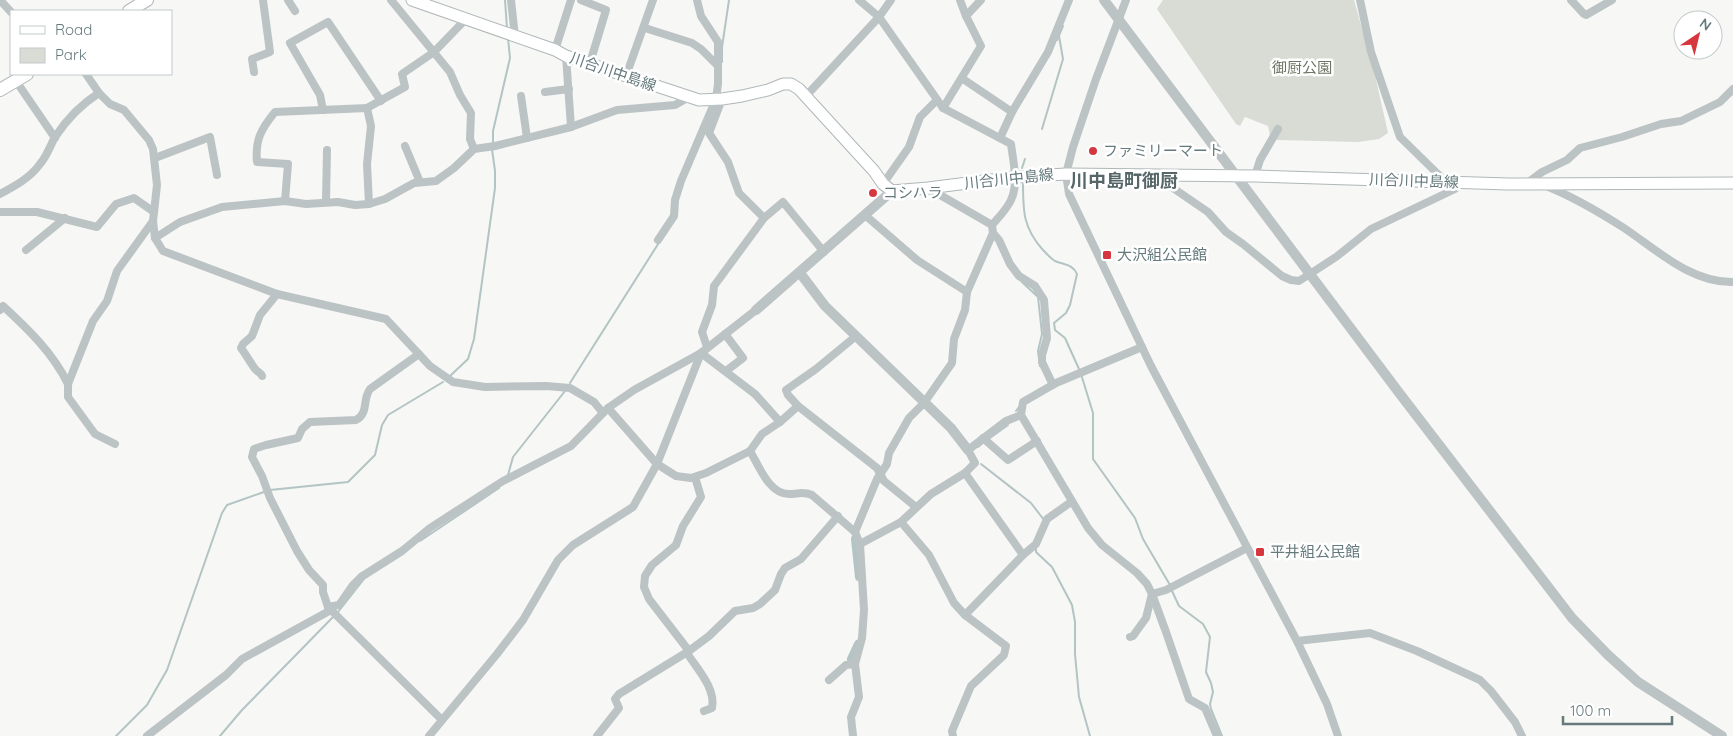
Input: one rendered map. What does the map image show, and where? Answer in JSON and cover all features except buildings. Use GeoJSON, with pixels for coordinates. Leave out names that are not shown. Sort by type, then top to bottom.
{"type":"FeatureCollection","features":[{"type":"Feature","properties":{"kind":"main road"},"geometry":{"type":"LineString","coordinates":[[131,10],[147,0]]}},
{"type":"Feature","properties":{"kind":"main road","name":"川合川中島線"},"geometry":{"type":"LineString","coordinates":[[419,1],[465,20],[555,50],[566,56],[699,100],[719,99],[768,90],[783,84],[791,84],[806,96],[888,187],[928,188],[1015,177],[1066,174],[1256,176],[1526,184],[1733,183]]}},
{"type":"Feature","properties":{"kind":"main road"},"geometry":{"type":"LineString","coordinates":[[0,90],[25,75]]}},
{"type":"Feature","properties":{"kind":"street"},"geometry":{"type":"LineString","coordinates":[[0,0],[10,11]]}},
{"type":"Feature","properties":{"kind":"street"},"geometry":{"type":"LineString","coordinates":[[254,72],[252,60],[270,52],[263,0]]}},
{"type":"Feature","properties":{"kind":"street"},"geometry":{"type":"LineString","coordinates":[[288,0],[295,11]]}},
{"type":"Feature","properties":{"kind":"street"},"geometry":{"type":"LineString","coordinates":[[391,0],[450,72],[460,95],[471,113],[470,139],[474,149]]}},
{"type":"Feature","properties":{"kind":"street"},"geometry":{"type":"LineString","coordinates":[[511,0],[515,37]]}},
{"type":"Feature","properties":{"kind":"street"},"geometry":{"type":"LineString","coordinates":[[555,50],[571,0]]}},
{"type":"Feature","properties":{"kind":"street"},"geometry":{"type":"LineString","coordinates":[[581,0],[606,10],[590,63]]}},
{"type":"Feature","properties":{"kind":"street"},"geometry":{"type":"LineString","coordinates":[[626,76],[645,28],[653,0]]}},
{"type":"Feature","properties":{"kind":"street"},"geometry":{"type":"LineString","coordinates":[[697,0],[701,16],[718,42],[719,99],[709,133],[728,162],[739,193],[764,218]]}},
{"type":"Feature","properties":{"kind":"street"},"geometry":{"type":"LineString","coordinates":[[855,532],[877,479],[887,464],[889,453],[909,418],[924,403],[952,363],[954,339],[965,310],[967,292],[992,229],[1011,200],[1015,177],[1011,144],[943,108],[879,17],[859,0]]}},
{"type":"Feature","properties":{"kind":"street"},"geometry":{"type":"LineString","coordinates":[[806,96],[879,17],[891,0]]}},
{"type":"Feature","properties":{"kind":"street"},"geometry":{"type":"LineString","coordinates":[[943,108],[963,79],[981,46],[960,0]]}},
{"type":"Feature","properties":{"kind":"street"},"geometry":{"type":"LineString","coordinates":[[966,16],[981,0]]}},
{"type":"Feature","properties":{"kind":"street"},"geometry":{"type":"LineString","coordinates":[[1000,138],[1012,112],[1048,52],[1069,0]]}},
{"type":"Feature","properties":{"kind":"street"},"geometry":{"type":"LineString","coordinates":[[1104,0],[1311,273],[1400,394],[1572,618],[1608,655],[1638,682],[1722,736]]}},
{"type":"Feature","properties":{"kind":"street"},"geometry":{"type":"LineString","coordinates":[[1126,0],[1096,78],[1073,147],[1066,174],[1069,194],[1142,347],[1297,641],[1327,704],[1338,736]]}},
{"type":"Feature","properties":{"kind":"street"},"geometry":{"type":"LineString","coordinates":[[1154,175],[1208,212],[1226,232],[1282,276],[1290,280],[1300,281],[1336,257],[1370,229],[1455,190],[1452,183],[1400,137],[1371,52],[1360,0]]}},
{"type":"Feature","properties":{"kind":"street"},"geometry":{"type":"LineString","coordinates":[[1571,0],[1586,15],[1612,0]]}},
{"type":"Feature","properties":{"kind":"street"},"geometry":{"type":"LineString","coordinates":[[285,202],[288,164],[257,162],[256,148],[259,135],[275,112],[366,108],[381,101],[405,87],[402,74],[434,52],[465,20]]}},
{"type":"Feature","properties":{"kind":"street"},"geometry":{"type":"LineString","coordinates":[[323,110],[320,95],[290,43],[328,22],[381,101]]}},
{"type":"Feature","properties":{"kind":"street"},"geometry":{"type":"LineString","coordinates":[[645,28],[692,43],[718,66]]}},
{"type":"Feature","properties":{"kind":"street"},"geometry":{"type":"LineString","coordinates":[[566,56],[571,127]]}},
{"type":"Feature","properties":{"kind":"street"},"geometry":{"type":"LineString","coordinates":[[87,75],[99,93],[110,104],[124,110],[149,140],[155,158],[157,185],[152,221],[117,271],[107,301],[94,320],[68,384],[68,397],[94,434],[115,444]]}},
{"type":"Feature","properties":{"kind":"street"},"geometry":{"type":"LineString","coordinates":[[963,79],[1012,112]]}},
{"type":"Feature","properties":{"kind":"street"},"geometry":{"type":"LineString","coordinates":[[16,81],[55,138]]}},
{"type":"Feature","properties":{"kind":"street"},"geometry":{"type":"LineString","coordinates":[[545,92],[568,89]]}},
{"type":"Feature","properties":{"kind":"street"},"geometry":{"type":"LineString","coordinates":[[1526,184],[1542,172],[1567,160],[1580,148],[1661,124],[1681,121],[1720,102],[1733,89]]}},
{"type":"Feature","properties":{"kind":"street"},"geometry":{"type":"LineString","coordinates":[[0,194],[27,178],[41,164],[55,138],[74,111],[99,93]]}},
{"type":"Feature","properties":{"kind":"street"},"geometry":{"type":"LineString","coordinates":[[522,96],[527,138]]}},
{"type":"Feature","properties":{"kind":"street"},"geometry":{"type":"LineString","coordinates":[[155,238],[180,222],[222,207],[285,202],[306,204],[326,201],[355,205],[370,204],[414,182],[436,181],[454,168],[474,149],[495,146],[571,127],[617,110],[675,105],[689,97]]}},
{"type":"Feature","properties":{"kind":"street"},"geometry":{"type":"LineString","coordinates":[[658,240],[674,216],[675,200],[681,181],[719,99]]}},
{"type":"Feature","properties":{"kind":"street"},"geometry":{"type":"LineString","coordinates":[[147,736],[226,675],[242,659],[330,608],[339,605],[361,577],[402,551],[430,528],[504,481],[571,446],[606,411],[634,390],[704,350],[756,310],[865,215],[888,187],[909,147],[920,117],[937,100]]}},
{"type":"Feature","properties":{"kind":"street"},"geometry":{"type":"LineString","coordinates":[[366,108],[371,126],[367,164],[370,204]]}},
{"type":"Feature","properties":{"kind":"street"},"geometry":{"type":"LineString","coordinates":[[1256,176],[1260,160],[1278,129]]}},
{"type":"Feature","properties":{"kind":"street"},"geometry":{"type":"LineString","coordinates":[[155,158],[210,138],[217,175]]}},
{"type":"Feature","properties":{"kind":"street"},"geometry":{"type":"LineString","coordinates":[[405,146],[420,182]]}},
{"type":"Feature","properties":{"kind":"street"},"geometry":{"type":"LineString","coordinates":[[326,201],[327,150]]}},
{"type":"Feature","properties":{"kind":"street"},"geometry":{"type":"LineString","coordinates":[[1540,183],[1577,199],[1600,212],[1688,271],[1722,282],[1733,282]]}},
{"type":"Feature","properties":{"kind":"street"},"geometry":{"type":"LineString","coordinates":[[928,188],[992,229],[1010,264],[1019,276],[1035,286],[1044,300],[1047,338],[1042,362],[1053,385]]}},
{"type":"Feature","properties":{"kind":"street"},"geometry":{"type":"LineString","coordinates":[[0,212],[37,212],[65,218],[96,228],[116,204],[134,198],[154,212]]}},
{"type":"Feature","properties":{"kind":"street"},"geometry":{"type":"LineString","coordinates":[[429,736],[523,620],[558,560],[573,545],[633,507],[657,464],[704,350],[702,332],[712,305],[714,286],[734,256],[764,218],[783,202],[824,252]]}},
{"type":"Feature","properties":{"kind":"street"},"geometry":{"type":"LineString","coordinates":[[865,215],[918,260],[967,292]]}},
{"type":"Feature","properties":{"kind":"street"},"geometry":{"type":"LineString","coordinates":[[26,250],[65,218]]}},
{"type":"Feature","properties":{"kind":"street"},"geometry":{"type":"LineString","coordinates":[[152,221],[155,238],[163,251],[173,256],[277,294],[386,319],[430,366],[453,382],[485,387],[546,386],[570,388],[606,411],[657,464],[676,476],[695,477],[750,451],[762,434],[780,422],[798,406]]}},
{"type":"Feature","properties":{"kind":"street"},"geometry":{"type":"LineString","coordinates":[[800,273],[825,306],[951,428],[968,450],[975,463],[965,473],[931,494],[901,522],[860,544]]}},
{"type":"Feature","properties":{"kind":"street"},"geometry":{"type":"LineString","coordinates":[[262,376],[241,348],[252,336],[260,315],[277,294]]}},
{"type":"Feature","properties":{"kind":"street"},"geometry":{"type":"LineString","coordinates":[[0,310],[3,306],[39,340],[62,370],[68,384]]}},
{"type":"Feature","properties":{"kind":"street"},"geometry":{"type":"LineString","coordinates":[[725,334],[743,358],[726,371]]}},
{"type":"Feature","properties":{"kind":"street"},"geometry":{"type":"LineString","coordinates":[[856,336],[816,369],[786,390],[798,406],[877,468],[884,481],[916,507]]}},
{"type":"Feature","properties":{"kind":"street"},"geometry":{"type":"LineString","coordinates":[[1142,347],[1053,385],[1023,402],[1021,415],[1088,528],[1102,545],[1137,573],[1147,584],[1189,699],[1205,708],[1217,736]]}},
{"type":"Feature","properties":{"kind":"street"},"geometry":{"type":"LineString","coordinates":[[704,350],[726,371],[755,394],[780,422]]}},
{"type":"Feature","properties":{"kind":"street"},"geometry":{"type":"LineString","coordinates":[[419,354],[370,389],[366,394],[365,412],[361,417],[356,420],[310,422],[302,429],[298,438],[266,445],[254,450],[252,457],[297,552],[323,586],[323,592],[330,608],[442,720]]}},
{"type":"Feature","properties":{"kind":"street"},"geometry":{"type":"LineString","coordinates":[[968,450],[1006,421],[1021,415]]}},
{"type":"Feature","properties":{"kind":"street"},"geometry":{"type":"LineString","coordinates":[[983,438],[1008,460],[1036,441]]}},
{"type":"Feature","properties":{"kind":"street"},"geometry":{"type":"LineString","coordinates":[[750,451],[772,486],[779,493],[806,492],[812,495],[855,532],[860,544],[864,610],[862,638],[855,664],[859,697],[851,717],[853,736]]}},
{"type":"Feature","properties":{"kind":"street"},"geometry":{"type":"LineString","coordinates":[[965,473],[1023,556]]}},
{"type":"Feature","properties":{"kind":"street"},"geometry":{"type":"LineString","coordinates":[[695,477],[701,496],[683,526],[676,545],[652,565],[645,576],[644,587],[649,599],[688,652],[712,692],[712,708],[704,711]]}},
{"type":"Feature","properties":{"kind":"street"},"geometry":{"type":"LineString","coordinates":[[965,615],[1036,544],[1047,519],[1071,502]]}},
{"type":"Feature","properties":{"kind":"street"},"geometry":{"type":"LineString","coordinates":[[597,736],[619,708],[615,699],[619,694],[688,652],[709,636],[735,611],[753,608],[775,590],[785,568],[801,559],[838,516]]}},
{"type":"Feature","properties":{"kind":"street"},"geometry":{"type":"LineString","coordinates":[[901,522],[929,555],[954,603],[965,615],[1006,646],[1004,655],[971,686],[952,731],[953,736]]}},
{"type":"Feature","properties":{"kind":"street"},"geometry":{"type":"LineString","coordinates":[[1152,594],[1166,590],[1247,548]]}},
{"type":"Feature","properties":{"kind":"street"},"geometry":{"type":"LineString","coordinates":[[1130,637],[1133,636],[1146,618],[1152,594]]}},
{"type":"Feature","properties":{"kind":"street"},"geometry":{"type":"LineString","coordinates":[[1297,641],[1370,634],[1417,651],[1480,680],[1515,722],[1522,736]]}},
{"type":"Feature","properties":{"kind":"street"},"geometry":{"type":"LineString","coordinates":[[829,680],[846,666],[855,664]]}},
{"type":"Feature","properties":{"kind":"green space","name":"御厨公園"},"geometry":{"type":"Polygon","coordinates":[[[1163,0],[1354,0],[1375,75],[1388,133],[1379,139],[1358,142],[1277,140],[1270,136],[1268,126],[1245,117],[1240,126],[1236,124],[1157,9],[1163,0]]]}},
{"type":"Feature","properties":{"kind":"waterway"},"geometry":{"type":"LineString","coordinates":[[505,0],[507,28]]}},
{"type":"Feature","properties":{"kind":"waterway"},"geometry":{"type":"LineString","coordinates":[[722,62],[722,47],[729,0]]}},
{"type":"Feature","properties":{"kind":"waterway"},"geometry":{"type":"LineString","coordinates":[[1057,40],[1063,26]]}},
{"type":"Feature","properties":{"kind":"waterway"},"geometry":{"type":"LineString","coordinates":[[1042,129],[1063,59],[1059,36]]}},
{"type":"Feature","properties":{"kind":"waterway"},"geometry":{"type":"LineString","coordinates":[[493,144],[493,131],[510,58],[508,38]]}},
{"type":"Feature","properties":{"kind":"waterway"},"geometry":{"type":"LineString","coordinates":[[450,376],[468,359],[474,339],[495,188],[492,149]]}},
{"type":"Feature","properties":{"kind":"waterway"},"geometry":{"type":"LineString","coordinates":[[1022,168],[1025,159]]}},
{"type":"Feature","properties":{"kind":"waterway"},"geometry":{"type":"LineString","coordinates":[[1023,182],[1025,219],[1031,234],[1050,257],[1071,267],[1077,274],[1070,305],[1066,313],[1054,323],[1055,330],[1065,338],[1079,369]]}},
{"type":"Feature","properties":{"kind":"waterway"},"geometry":{"type":"LineString","coordinates":[[570,383],[660,241]]}},
{"type":"Feature","properties":{"kind":"waterway"},"geometry":{"type":"LineString","coordinates":[[1022,282],[1038,297],[1042,334],[1038,351],[1040,366]]}},
{"type":"Feature","properties":{"kind":"waterway"},"geometry":{"type":"LineString","coordinates":[[1081,374],[1093,413],[1093,459],[1135,518],[1143,539],[1170,585]]}},
{"type":"Feature","properties":{"kind":"waterway"},"geometry":{"type":"LineString","coordinates":[[270,490],[348,482],[375,455],[382,425],[388,415],[443,382]]}},
{"type":"Feature","properties":{"kind":"waterway"},"geometry":{"type":"LineString","coordinates":[[508,475],[513,457],[565,391]]}},
{"type":"Feature","properties":{"kind":"waterway"},"geometry":{"type":"LineString","coordinates":[[1016,411],[1019,407]]}},
{"type":"Feature","properties":{"kind":"waterway"},"geometry":{"type":"LineString","coordinates":[[990,438],[1008,425]]}},
{"type":"Feature","properties":{"kind":"waterway"},"geometry":{"type":"LineString","coordinates":[[978,447],[984,442]]}},
{"type":"Feature","properties":{"kind":"waterway"},"geometry":{"type":"LineString","coordinates":[[981,464],[1031,503],[1044,520]]}},
{"type":"Feature","properties":{"kind":"waterway"},"geometry":{"type":"LineString","coordinates":[[420,541],[499,488]]}},
{"type":"Feature","properties":{"kind":"waterway"},"geometry":{"type":"LineString","coordinates":[[116,736],[147,705],[167,670],[222,513],[227,505],[264,492]]}},
{"type":"Feature","properties":{"kind":"waterway"},"geometry":{"type":"LineString","coordinates":[[855,539],[859,577]]}},
{"type":"Feature","properties":{"kind":"waterway"},"geometry":{"type":"LineString","coordinates":[[1036,548],[1036,552],[1052,567],[1072,605],[1075,622],[1075,654],[1079,697],[1090,736]]}},
{"type":"Feature","properties":{"kind":"waterway"},"geometry":{"type":"LineString","coordinates":[[338,612],[364,579]]}},
{"type":"Feature","properties":{"kind":"waterway"},"geometry":{"type":"LineString","coordinates":[[1172,591],[1179,606],[1203,624],[1210,637],[1206,672],[1213,692],[1210,704],[1211,709],[1222,736]]}},
{"type":"Feature","properties":{"kind":"waterway"},"geometry":{"type":"LineString","coordinates":[[220,736],[242,710],[334,616]]}},
{"type":"Feature","properties":{"kind":"waterway"},"geometry":{"type":"LineString","coordinates":[[851,659],[858,644]]}},
{"type":"Feature","properties":{"kind":"place","name":"ファミリーマート"},"geometry":{"type":"Point","coordinates":[1093,151]}},
{"type":"Feature","properties":{"kind":"place","name":"コシハラ"},"geometry":{"type":"Point","coordinates":[873,193]}},
{"type":"Feature","properties":{"kind":"place","name":"大沢組公民館"},"geometry":{"type":"Point","coordinates":[1107,255]}},
{"type":"Feature","properties":{"kind":"place","name":"平井組公民館"},"geometry":{"type":"Point","coordinates":[1260,552]}},
{"type":"Feature","properties":{"kind":"district","name":"川中島町御厨"},"geometry":{"type":"Point","coordinates":[1124,181]}}]}
